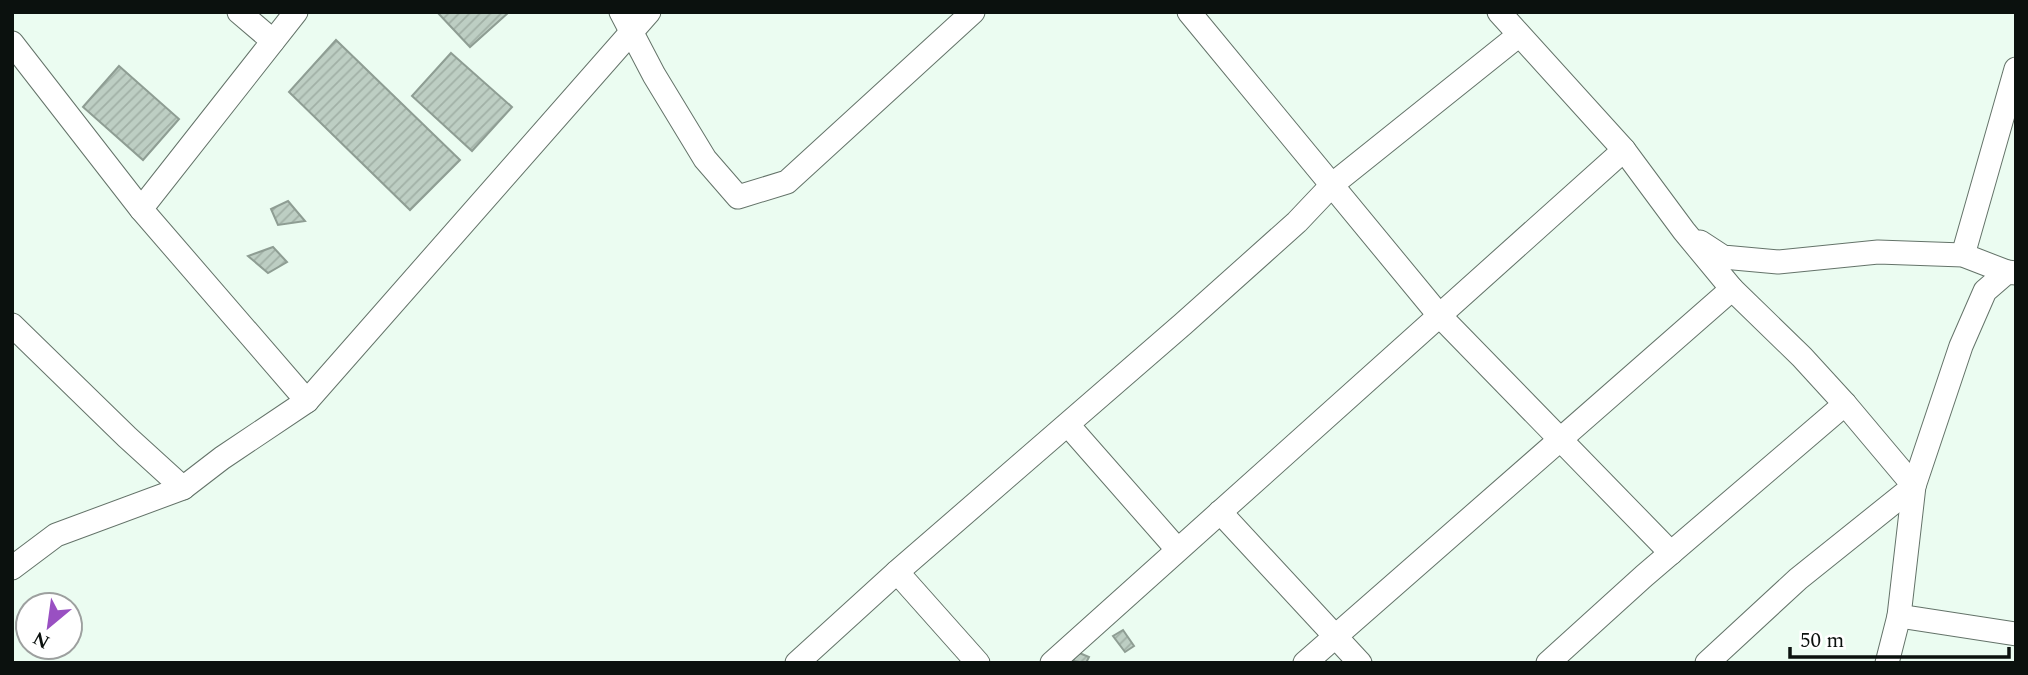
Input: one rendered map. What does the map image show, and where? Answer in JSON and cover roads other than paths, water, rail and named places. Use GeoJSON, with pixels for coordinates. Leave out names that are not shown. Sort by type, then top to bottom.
{"type":"FeatureCollection","features":[{"type":"Feature","properties":{"kind":"street"},"geometry":{"type":"LineString","coordinates":[[239,12],[274,41]]}},
{"type":"Feature","properties":{"kind":"street"},"geometry":{"type":"LineString","coordinates":[[141,209],[296,12]]}},
{"type":"Feature","properties":{"kind":"street"},"geometry":{"type":"LineString","coordinates":[[12,568],[56,535],[183,488],[222,458],[307,401],[626,22],[649,12]]}},
{"type":"Feature","properties":{"kind":"street"},"geometry":{"type":"LineString","coordinates":[[626,22],[654,75],[705,159],[738,198],[787,182],[974,12]]}},
{"type":"Feature","properties":{"kind":"street"},"geometry":{"type":"LineString","coordinates":[[1189,12],[1439,315],[1671,553]]}},
{"type":"Feature","properties":{"kind":"street"},"geometry":{"type":"LineString","coordinates":[[1499,12],[1624,150],[1684,231],[1732,289],[1802,357],[1913,486]]}},
{"type":"Feature","properties":{"kind":"street"},"geometry":{"type":"LineString","coordinates":[[797,663],[1297,222],[1333,184],[1519,35]]}},
{"type":"Feature","properties":{"kind":"street"},"geometry":{"type":"LineString","coordinates":[[12,43],[141,209],[307,401]]}},
{"type":"Feature","properties":{"kind":"street"},"geometry":{"type":"LineString","coordinates":[[1963,255],[2016,69]]}},
{"type":"Feature","properties":{"kind":"street"},"geometry":{"type":"LineString","coordinates":[[1052,663],[1624,150]]}},
{"type":"Feature","properties":{"kind":"street"},"geometry":{"type":"LineString","coordinates":[[1684,231],[1723,257],[1778,261],[1878,252],[1963,255],[2011,272]]}},
{"type":"Feature","properties":{"kind":"street"},"geometry":{"type":"LineString","coordinates":[[1887,663],[1899,617],[1913,486],[1961,346],[1985,291],[2011,272]]}},
{"type":"Feature","properties":{"kind":"street"},"geometry":{"type":"LineString","coordinates":[[1305,663],[1732,289]]}},
{"type":"Feature","properties":{"kind":"street"},"geometry":{"type":"LineString","coordinates":[[12,325],[183,488]]}},
{"type":"Feature","properties":{"kind":"street"},"geometry":{"type":"LineString","coordinates":[[1548,663],[1845,404]]}},
{"type":"Feature","properties":{"kind":"street"},"geometry":{"type":"LineString","coordinates":[[1068,425],[1177,549]]}},
{"type":"Feature","properties":{"kind":"street"},"geometry":{"type":"LineString","coordinates":[[1707,663],[1798,579],[1913,486]]}},
{"type":"Feature","properties":{"kind":"street"},"geometry":{"type":"LineString","coordinates":[[1220,512],[1360,663]]}},
{"type":"Feature","properties":{"kind":"street"},"geometry":{"type":"LineString","coordinates":[[897,572],[978,663]]}},
{"type":"Feature","properties":{"kind":"street"},"geometry":{"type":"LineString","coordinates":[[1899,617],[2016,634]]}}]}
